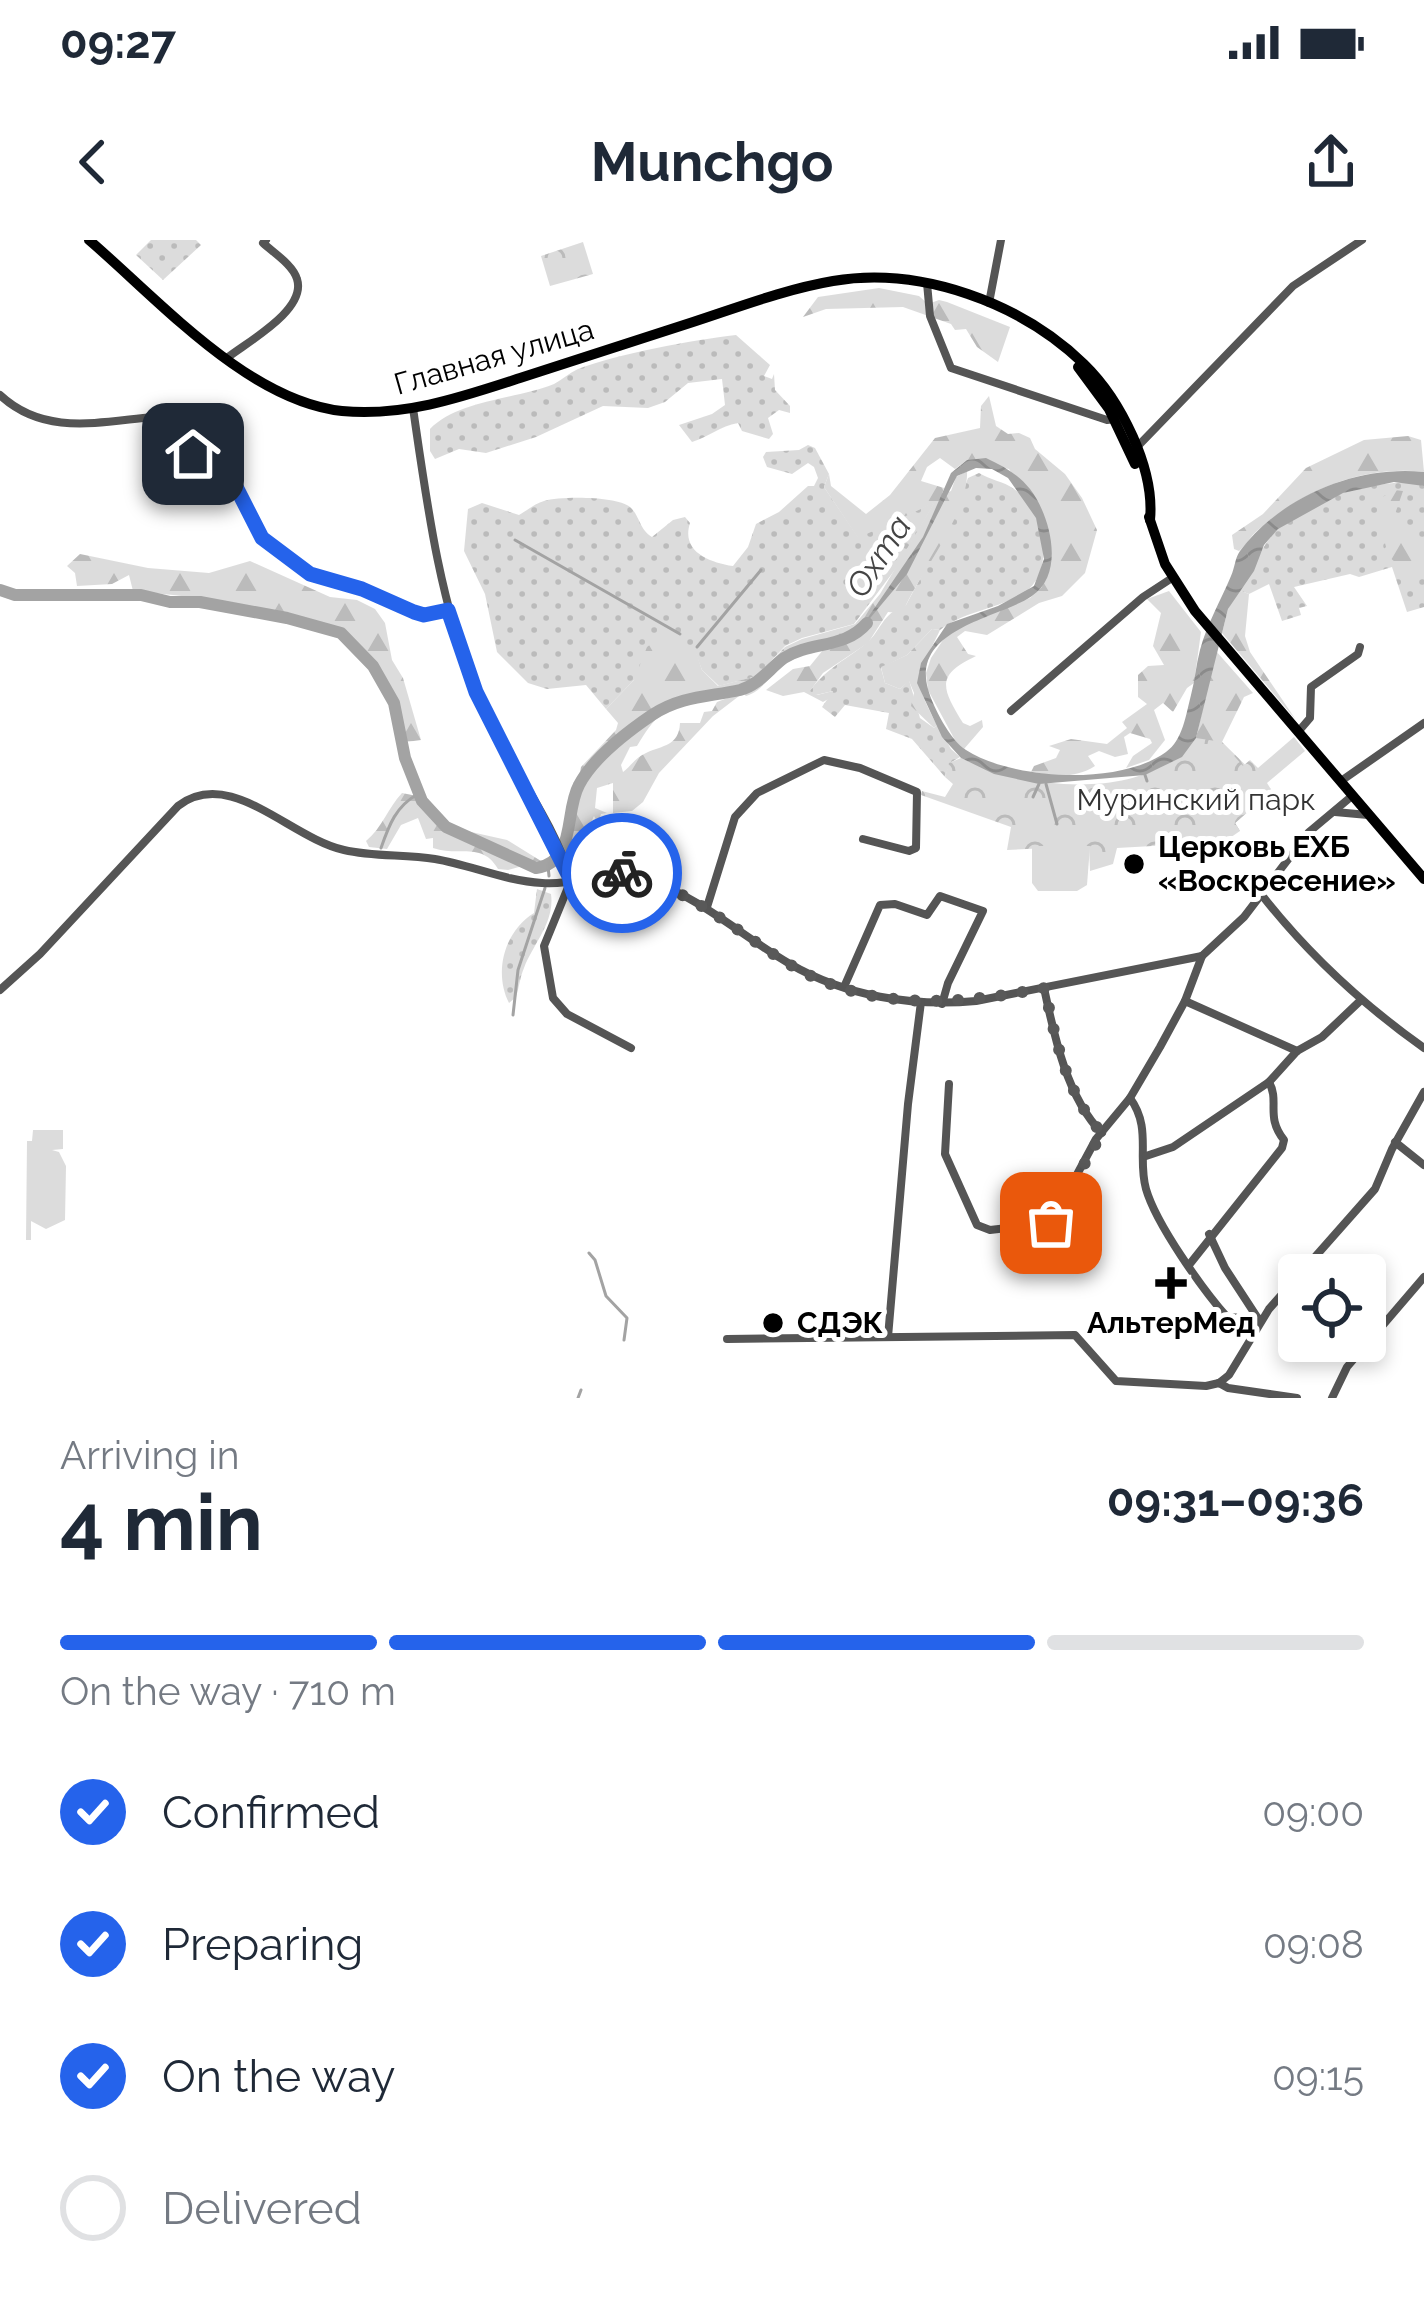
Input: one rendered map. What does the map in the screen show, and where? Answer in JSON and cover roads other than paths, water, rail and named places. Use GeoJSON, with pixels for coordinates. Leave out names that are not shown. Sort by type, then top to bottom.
{"type":"FeatureCollection","features":[{"type":"Feature","properties":{"kind":"main road","name":"Главная улица"},"geometry":{"type":"LineString","coordinates":[[89,240],[227,358],[274,391],[307,404],[370,413],[454,399],[747,304],[854,278],[927,283],[989,303],[1042,331]]}},
{"type":"Feature","properties":{"kind":"main road"},"geometry":{"type":"LineString","coordinates":[[1042,331],[1086,377],[1127,433],[1142,442],[1139,469]]}},
{"type":"Feature","properties":{"kind":"main road"},"geometry":{"type":"LineString","coordinates":[[1042,331],[1092,372],[1127,433],[1150,520],[1172,578],[1195,611],[1424,879]]}},
{"type":"Feature","properties":{"kind":"street"},"geometry":{"type":"LineString","coordinates":[[227,358],[273,324],[296,298],[295,273],[263,243],[266,240]]}},
{"type":"Feature","properties":{"kind":"street"},"geometry":{"type":"LineString","coordinates":[[989,303],[1001,240]]}},
{"type":"Feature","properties":{"kind":"street"},"geometry":{"type":"LineString","coordinates":[[1142,442],[1284,295],[1362,240]]}},
{"type":"Feature","properties":{"kind":"street"},"geometry":{"type":"LineString","coordinates":[[927,283],[930,316],[951,368],[1107,420],[1115,418]]}},
{"type":"Feature","properties":{"kind":"street"},"geometry":{"type":"LineString","coordinates":[[0,395],[27,415],[51,423],[153,417],[236,487],[262,538],[310,574],[424,615],[448,610]]}},
{"type":"Feature","properties":{"kind":"street"},"geometry":{"type":"LineString","coordinates":[[412,408],[429,528],[448,610],[476,692],[571,880],[544,946],[553,998],[567,1014],[631,1048]]}},
{"type":"Feature","properties":{"kind":"street"},"geometry":{"type":"LineString","coordinates":[[1011,711],[1143,597],[1172,578]]}},
{"type":"Feature","properties":{"kind":"street"},"geometry":{"type":"LineString","coordinates":[[1298,732],[1310,718],[1311,687],[1358,654],[1360,647]]}},
{"type":"Feature","properties":{"kind":"street"},"geometry":{"type":"LineString","coordinates":[[1340,782],[1424,723]]}},
{"type":"Feature","properties":{"kind":"street"},"geometry":{"type":"LineString","coordinates":[[706,908],[735,817],[757,794],[824,760],[860,768],[917,792],[916,848],[909,851],[863,839]]}},
{"type":"Feature","properties":{"kind":"street"},"geometry":{"type":"LineString","coordinates":[[0,990],[40,955],[178,806],[204,792],[235,797],[341,850],[440,860],[537,883],[607,872],[631,875],[706,908],[793,966],[844,987],[921,1002],[942,1004],[1045,988],[1202,956]]}},
{"type":"Feature","properties":{"kind":"street"},"geometry":{"type":"LineString","coordinates":[[949,1084],[945,1154],[974,1220],[982,1228],[1051,1223],[1102,1133],[1130,1098],[1185,1000],[1202,956],[1234,927],[1301,841],[1352,796]]}},
{"type":"Feature","properties":{"kind":"street"},"geometry":{"type":"LineString","coordinates":[[1334,812],[1368,815]]}},
{"type":"Feature","properties":{"kind":"street"},"geometry":{"type":"LineString","coordinates":[[1261,894],[1360,1001],[1424,1048]]}},
{"type":"Feature","properties":{"kind":"street"},"geometry":{"type":"LineString","coordinates":[[844,987],[880,905],[895,904],[927,914],[940,896],[983,910],[942,1004]]}},
{"type":"Feature","properties":{"kind":"street"},"geometry":{"type":"LineString","coordinates":[[1045,988],[1066,1067],[1082,1105],[1102,1133]]}},
{"type":"Feature","properties":{"kind":"street"},"geometry":{"type":"LineString","coordinates":[[1185,1000],[1297,1051]]}},
{"type":"Feature","properties":{"kind":"street"},"geometry":{"type":"LineString","coordinates":[[1146,1156],[1172,1147],[1269,1082],[1297,1051],[1322,1037],[1360,1001]]}},
{"type":"Feature","properties":{"kind":"street"},"geometry":{"type":"LineString","coordinates":[[888,1337],[921,1002]]}},
{"type":"Feature","properties":{"kind":"street"},"geometry":{"type":"LineString","coordinates":[[1189,1265],[1283,1144],[1272,1124],[1273,1087],[1269,1082]]}},
{"type":"Feature","properties":{"kind":"street"},"geometry":{"type":"LineString","coordinates":[[727,1339],[1075,1335],[1121,1382],[1219,1383],[1260,1318],[1375,1189],[1424,1092]]}},
{"type":"Feature","properties":{"kind":"street"},"geometry":{"type":"LineString","coordinates":[[1130,1098],[1144,1128],[1148,1194],[1189,1265],[1227,1317],[1260,1318]]}},
{"type":"Feature","properties":{"kind":"street"},"geometry":{"type":"LineString","coordinates":[[1395,1142],[1424,1165]]}},
{"type":"Feature","properties":{"kind":"street"},"geometry":{"type":"LineString","coordinates":[[1210,1234],[1235,1285],[1260,1318]]}},
{"type":"Feature","properties":{"kind":"street"},"geometry":{"type":"LineString","coordinates":[[1333,1398],[1347,1367],[1424,1277]]}},
{"type":"Feature","properties":{"kind":"street"},"geometry":{"type":"LineString","coordinates":[[1219,1383],[1297,1398]]}},
{"type":"Feature","properties":{"kind":"water"},"geometry":{"type":"Polygon","coordinates":[[[986,458],[1020,479],[1037,500],[1051,544],[1049,573],[1032,596],[945,639],[926,668],[928,689],[943,722],[966,750],[1010,768],[1066,775],[1122,770],[1146,763],[1172,747],[1185,718],[1203,640],[1238,554],[1277,514],[1322,488],[1373,474],[1424,472],[1424,486],[1394,482],[1343,493],[1278,529],[1228,609],[1196,738],[1182,757],[1145,775],[1039,784],[994,774],[961,758],[942,737],[917,683],[921,663],[947,624],[998,606],[1034,586],[1044,559],[1036,518],[1008,478],[992,469],[976,468],[957,476],[907,574],[856,635],[923,537],[951,473],[967,460],[986,458]]]}},
{"type":"Feature","properties":{"kind":"waterway"},"geometry":{"type":"LineString","coordinates":[[515,540],[680,634]]}},
{"type":"Feature","properties":{"kind":"waterway"},"geometry":{"type":"LineString","coordinates":[[697,647],[761,570]]}},
{"type":"Feature","properties":{"kind":"waterway","name":"Охта"},"geometry":{"type":"LineString","coordinates":[[0,590],[15,595],[141,595],[200,602],[341,633],[373,666],[394,703],[405,758],[422,801],[446,827],[536,868],[549,864],[564,846],[575,796],[585,775],[632,729],[673,704],[747,688],[784,658],[849,637],[867,623]]}},
{"type":"Feature","properties":{"kind":"waterway"},"geometry":{"type":"LineString","coordinates":[[1145,775],[1147,781]]}},
{"type":"Feature","properties":{"kind":"waterway"},"geometry":{"type":"LineString","coordinates":[[1033,797],[1039,784]]}},
{"type":"Feature","properties":{"kind":"waterway"},"geometry":{"type":"LineString","coordinates":[[1046,784],[1057,824]]}},
{"type":"Feature","properties":{"kind":"waterway"},"geometry":{"type":"LineString","coordinates":[[381,848],[399,810],[418,794]]}},
{"type":"Feature","properties":{"kind":"waterway"},"geometry":{"type":"LineString","coordinates":[[548,866],[549,876]]}},
{"type":"Feature","properties":{"kind":"waterway"},"geometry":{"type":"LineString","coordinates":[[513,1015],[518,970],[545,888]]}},
{"type":"Feature","properties":{"kind":"waterway"},"geometry":{"type":"LineString","coordinates":[[589,1253],[606,1296],[627,1318],[624,1340]]}},
{"type":"Feature","properties":{"kind":"waterway"},"geometry":{"type":"LineString","coordinates":[[578,1398],[581,1390]]}},
{"type":"Feature","properties":{"kind":"place","name":"Церковь ЕХБ «Воскресение»"},"geometry":{"type":"Point","coordinates":[1134,864]}},
{"type":"Feature","properties":{"kind":"place","name":"АльтерМед"},"geometry":{"type":"Point","coordinates":[1171,1283]}},
{"type":"Feature","properties":{"kind":"place","name":"СДЭК"},"geometry":{"type":"Point","coordinates":[773,1323]}},
{"type":"Feature","properties":{"kind":"park label","name":"Муринский парк"},"geometry":{"type":"Point","coordinates":[1196,800]}}]}
